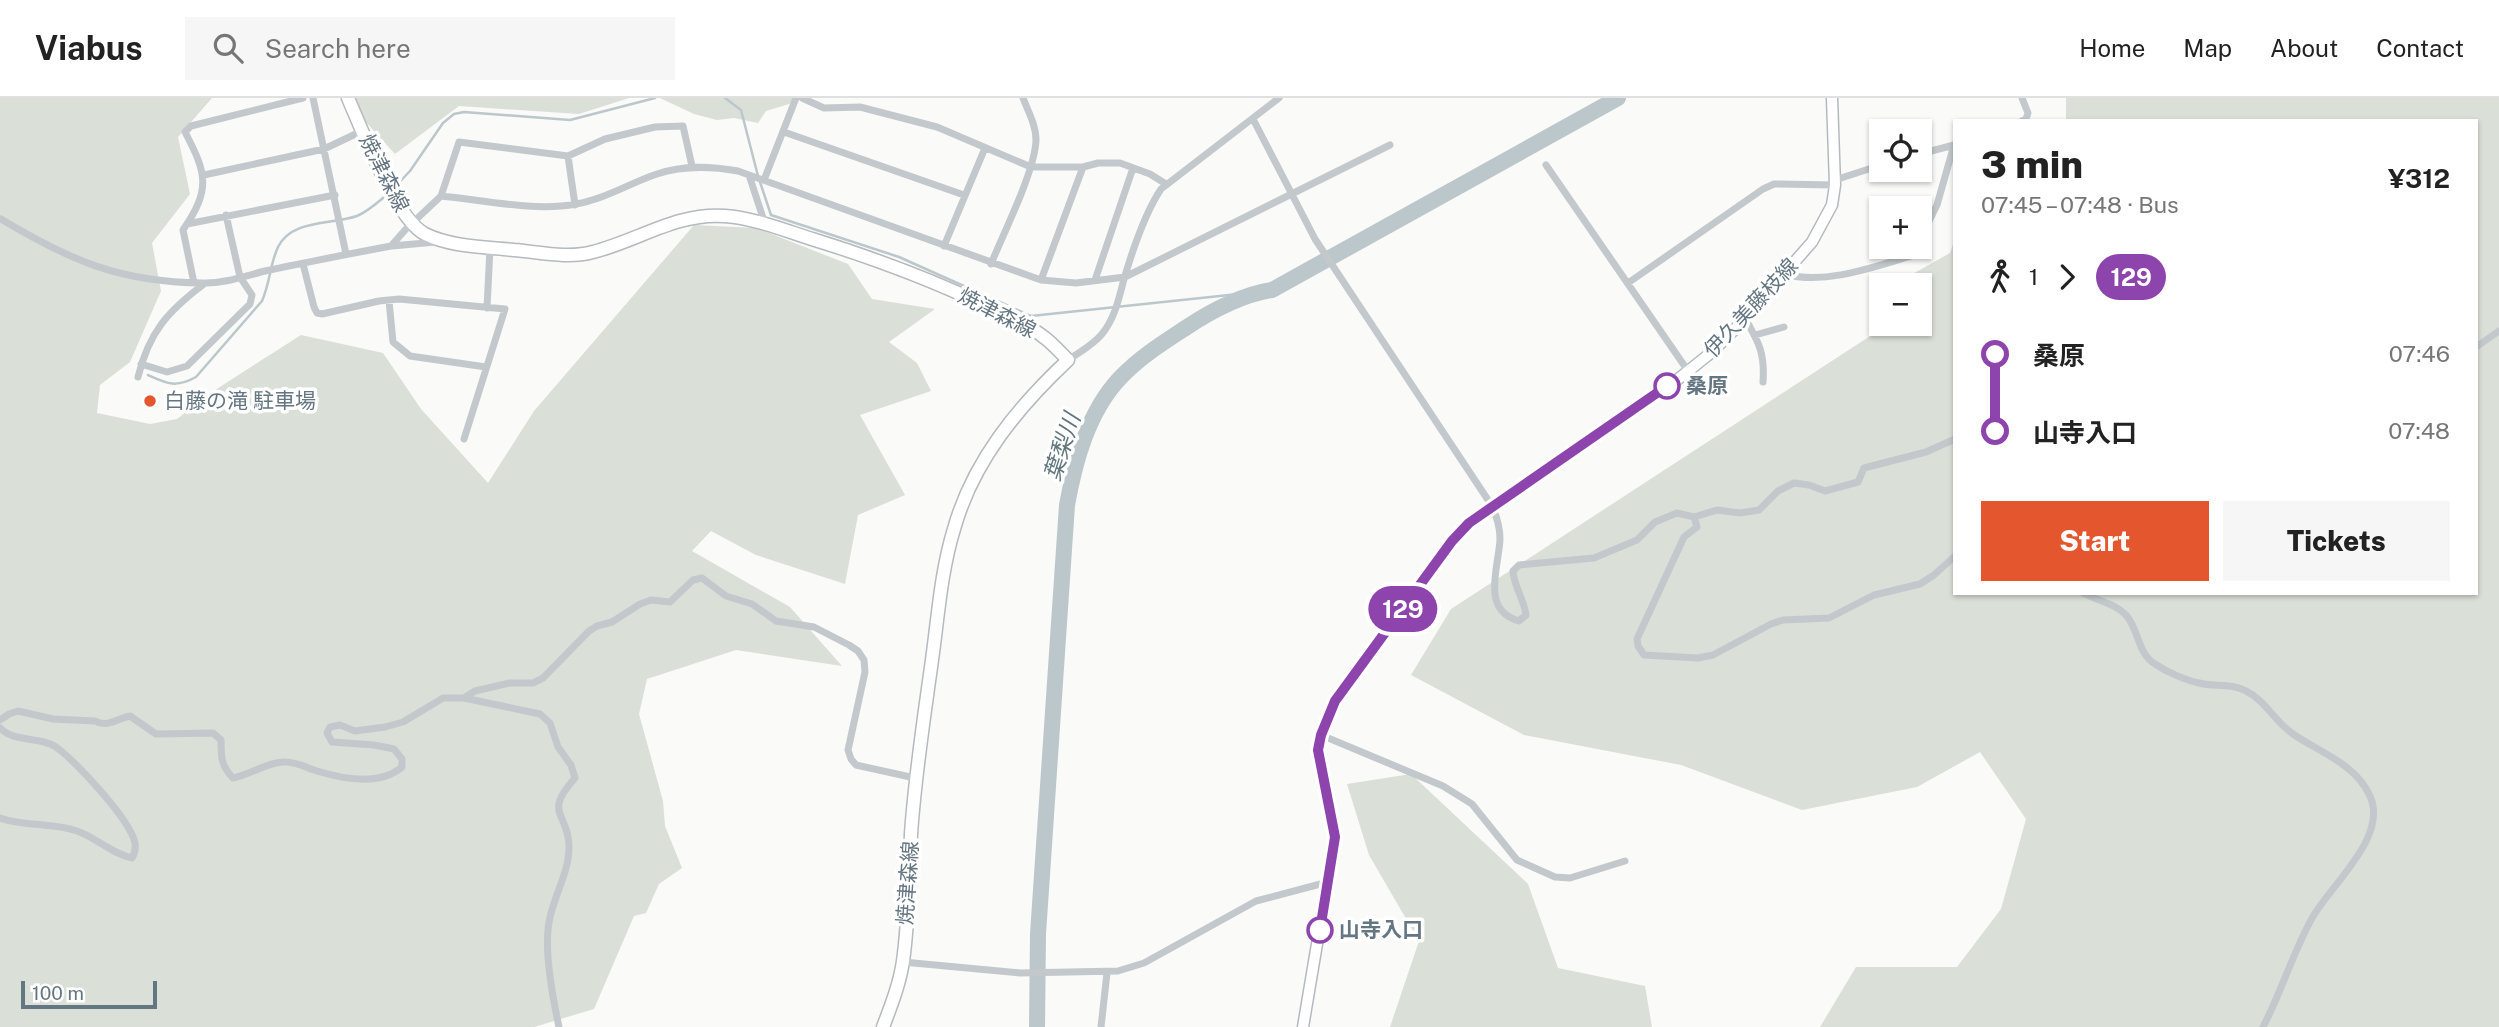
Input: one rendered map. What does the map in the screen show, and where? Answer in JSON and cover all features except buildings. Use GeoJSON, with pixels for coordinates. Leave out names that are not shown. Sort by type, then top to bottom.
{"type":"FeatureCollection","features":[{"type":"Feature","properties":{"kind":"main road","name":"焼津森線"},"geometry":{"type":"LineString","coordinates":[[348,98],[392,191],[411,224],[426,234],[447,241],[490,248],[563,254],[591,253],[679,221],[725,216],[765,225],[877,259],[930,280],[1012,317],[1044,337],[1068,360],[1031,395],[1002,432],[983,461],[954,529],[945,570],[915,778],[903,962],[883,1027]]}},
{"type":"Feature","properties":{"kind":"main road","name":"伊久美藤枝線"},"geometry":{"type":"LineString","coordinates":[[1304,1027],[1335,837],[1318,750],[1335,701],[1452,541],[1469,523],[1712,352],[1812,242],[1832,205],[1835,183],[1832,98]]}},
{"type":"Feature","properties":{"kind":"street"},"geometry":{"type":"LineString","coordinates":[[194,283],[183,230],[201,197],[204,175],[186,132],[191,126],[303,98]]}},
{"type":"Feature","properties":{"kind":"street"},"geometry":{"type":"LineString","coordinates":[[313,98],[346,254]]}},
{"type":"Feature","properties":{"kind":"street"},"geometry":{"type":"LineString","coordinates":[[764,180],[796,98]]}},
{"type":"Feature","properties":{"kind":"street"},"geometry":{"type":"LineString","coordinates":[[802,98],[824,108],[860,107],[937,127],[1031,167],[1083,167],[1098,163],[1120,163],[1166,184]]}},
{"type":"Feature","properties":{"kind":"street"},"geometry":{"type":"LineString","coordinates":[[991,264],[1031,167],[1036,140],[1033,121],[1023,98]]}},
{"type":"Feature","properties":{"kind":"street"},"geometry":{"type":"LineString","coordinates":[[1068,360],[1091,346],[1104,333],[1119,301],[1151,207],[1166,184],[1279,98]]}},
{"type":"Feature","properties":{"kind":"street"},"geometry":{"type":"LineString","coordinates":[[2022,98],[2028,113],[2026,119]]}},
{"type":"Feature","properties":{"kind":"street"},"geometry":{"type":"LineString","coordinates":[[1253,119],[1315,240],[1492,506],[1499,521],[1500,539],[1493,575],[1498,604],[1507,618],[1519,621],[1526,615],[1524,600],[1513,582],[1513,570],[1519,565],[1594,558],[1637,540],[1655,522],[1677,513],[1694,517],[1717,510],[1740,513],[1759,510],[1778,491],[1794,483],[1825,491],[1858,481],[1864,468],[1926,452],[1953,440]]}},
{"type":"Feature","properties":{"kind":"street"},"geometry":{"type":"LineString","coordinates":[[391,246],[441,196],[459,142],[568,156],[605,139],[655,127],[683,126],[692,166]]}},
{"type":"Feature","properties":{"kind":"street"},"geometry":{"type":"LineString","coordinates":[[204,175],[324,149],[362,131]]}},
{"type":"Feature","properties":{"kind":"street"},"geometry":{"type":"LineString","coordinates":[[784,132],[964,195]]}},
{"type":"Feature","properties":{"kind":"street"},"geometry":{"type":"LineString","coordinates":[[441,196],[538,206],[575,205],[596,200],[656,174],[692,166],[717,167],[764,180],[991,264],[1041,280],[1076,283],[1125,277],[1390,145]]}},
{"type":"Feature","properties":{"kind":"street"},"geometry":{"type":"LineString","coordinates":[[1932,151],[1953,145]]}},
{"type":"Feature","properties":{"kind":"street"},"geometry":{"type":"LineString","coordinates":[[944,246],[985,148]]}},
{"type":"Feature","properties":{"kind":"street"},"geometry":{"type":"LineString","coordinates":[[1932,215],[1953,149]]}},
{"type":"Feature","properties":{"kind":"street"},"geometry":{"type":"LineString","coordinates":[[568,156],[575,205]]}},
{"type":"Feature","properties":{"kind":"street"},"geometry":{"type":"LineString","coordinates":[[1546,164],[1688,371]]}},
{"type":"Feature","properties":{"kind":"street"},"geometry":{"type":"LineString","coordinates":[[1041,280],[1083,167]]}},
{"type":"Feature","properties":{"kind":"street"},"geometry":{"type":"LineString","coordinates":[[1095,280],[1133,168]]}},
{"type":"Feature","properties":{"kind":"street"},"geometry":{"type":"LineString","coordinates":[[1628,283],[1763,189],[1774,184],[1835,183],[1869,170]]}},
{"type":"Feature","properties":{"kind":"street"},"geometry":{"type":"LineString","coordinates":[[749,175],[765,225]]}},
{"type":"Feature","properties":{"kind":"street"},"geometry":{"type":"LineString","coordinates":[[187,223],[335,195]]}},
{"type":"Feature","properties":{"kind":"street"},"geometry":{"type":"LineString","coordinates":[[141,364],[167,372],[192,362],[250,304],[252,295],[240,277],[226,215]]}},
{"type":"Feature","properties":{"kind":"street"},"geometry":{"type":"LineString","coordinates":[[1,219],[48,247],[122,276],[148,281],[204,284],[391,246],[447,241]]}},
{"type":"Feature","properties":{"kind":"street"},"geometry":{"type":"LineString","coordinates":[[487,308],[490,248]]}},
{"type":"Feature","properties":{"kind":"street"},"geometry":{"type":"LineString","coordinates":[[1784,274],[1796,278],[1844,275],[1900,259]]}},
{"type":"Feature","properties":{"kind":"street"},"geometry":{"type":"LineString","coordinates":[[303,264],[317,313],[399,299],[505,309],[464,439]]}},
{"type":"Feature","properties":{"kind":"street"},"geometry":{"type":"LineString","coordinates":[[138,377],[157,327],[170,312],[204,284]]}},
{"type":"Feature","properties":{"kind":"street"},"geometry":{"type":"LineString","coordinates":[[389,301],[394,342],[410,356],[486,367]]}},
{"type":"Feature","properties":{"kind":"street"},"geometry":{"type":"LineString","coordinates":[[1745,318],[1755,335],[1765,363],[1763,382]]}},
{"type":"Feature","properties":{"kind":"street"},"geometry":{"type":"LineString","coordinates":[[1755,335],[1784,327]]}},
{"type":"Feature","properties":{"kind":"street"},"geometry":{"type":"LineString","coordinates":[[2478,346],[2499,331]]}},
{"type":"Feature","properties":{"kind":"street"},"geometry":{"type":"LineString","coordinates":[[1694,517],[1697,527],[1684,537],[1637,639],[1644,655],[1698,658],[1713,655],[1771,624],[1783,620],[1829,618],[1874,595],[1920,584],[1953,558]]}},
{"type":"Feature","properties":{"kind":"street"},"geometry":{"type":"LineString","coordinates":[[464,698],[475,691],[543,678],[589,631],[612,622],[651,600],[670,602],[693,580],[702,578],[726,596],[752,604],[776,621],[814,628],[859,651],[864,660],[865,672],[848,750],[851,759],[856,765],[915,778]]}},
{"type":"Feature","properties":{"kind":"street"},"geometry":{"type":"LineString","coordinates":[[2088,595],[2117,608],[2127,616],[2147,658],[2156,665],[2199,683],[2238,687],[2248,691],[2283,727],[2344,765],[2365,786],[2372,799],[2373,823],[2368,837],[2349,870],[2323,900],[2310,921],[2263,1027]]}},
{"type":"Feature","properties":{"kind":"street"},"geometry":{"type":"LineString","coordinates":[[0,720],[18,711],[53,719],[96,721],[100,724],[130,716],[156,734],[213,733],[221,740],[220,759],[224,769],[233,778],[283,761],[350,779],[391,776],[402,767],[402,759],[394,749],[332,743],[327,733],[330,727],[340,725],[355,730],[385,727],[403,722],[443,698],[464,698],[540,714],[550,723],[558,747],[571,765],[575,778],[562,792],[557,806],[569,845],[565,877],[555,900],[548,930],[552,993],[559,1027]]}},
{"type":"Feature","properties":{"kind":"street"},"geometry":{"type":"LineString","coordinates":[[0,729],[14,736],[53,746],[81,770],[117,811],[135,841],[135,853],[132,858],[121,856],[99,840],[55,825],[0,818]]}},
{"type":"Feature","properties":{"kind":"street"},"geometry":{"type":"LineString","coordinates":[[1321,735],[1443,786],[1472,804],[1517,860],[1555,877],[1570,878],[1625,861]]}},
{"type":"Feature","properties":{"kind":"street"},"geometry":{"type":"LineString","coordinates":[[903,962],[1020,973],[1107,973],[1144,963],[1256,901],[1328,881]]}},
{"type":"Feature","properties":{"kind":"street"},"geometry":{"type":"LineString","coordinates":[[1101,1027],[1107,973]]}},
{"type":"Feature","properties":{"kind":"shaded area"},"geometry":{"type":"Polygon","coordinates":[[[0,98],[212,98],[178,137],[190,194],[152,243],[161,291],[130,362],[100,385],[97,413],[150,424],[177,419],[212,392],[301,335],[383,353],[421,409],[488,483],[534,411],[694,225],[756,228],[848,264],[872,299],[935,309],[889,342],[917,363],[931,391],[860,415],[905,495],[858,515],[845,584],[756,555],[711,531],[692,551],[790,607],[842,666],[736,650],[647,679],[639,714],[663,801],[665,826],[682,868],[659,884],[646,913],[634,916],[594,1009],[534,1027],[0,1027],[0,98]]]}},
{"type":"Feature","properties":{"kind":"shaded area"},"geometry":{"type":"Polygon","coordinates":[[[344,98],[629,98],[579,114],[459,106],[395,154],[344,98]]]}},
{"type":"Feature","properties":{"kind":"shaded area"},"geometry":{"type":"Polygon","coordinates":[[[660,98],[797,98],[789,104],[766,111],[758,123],[734,118],[717,120],[694,114],[660,98]]]}},
{"type":"Feature","properties":{"kind":"shaded area"},"geometry":{"type":"Polygon","coordinates":[[[2066,98],[2499,98],[2499,1027],[1820,1027],[1856,967],[1957,967],[2001,909],[2026,819],[1980,752],[1917,787],[1802,810],[1681,765],[1524,735],[1411,675],[1451,609],[1870,336],[1932,336],[1932,273],[1914,273],[1950,253],[1953,245],[1953,595],[2478,595],[2478,119],[2066,119],[2066,98]]]}},
{"type":"Feature","properties":{"kind":"shaded area"},"geometry":{"type":"Polygon","coordinates":[[[1411,774],[1528,884],[1558,968],[1645,986],[1652,1027],[1390,1027],[1419,941],[1369,855],[1347,784],[1411,774]]]}},
{"type":"Feature","properties":{"kind":"waterway"},"geometry":{"type":"LineString","coordinates":[[393,189],[410,171],[443,123],[454,114],[464,112],[570,120],[655,98]]}},
{"type":"Feature","properties":{"kind":"waterway"},"geometry":{"type":"LineString","coordinates":[[725,98],[741,110],[758,176]]}},
{"type":"Feature","properties":{"kind":"waterway","name":"葉梨川"},"geometry":{"type":"LineString","coordinates":[[1037,1027],[1038,934],[1067,505],[1084,438],[1099,406],[1120,378],[1135,364],[1205,316],[1237,300],[1272,290],[1618,98]]}},
{"type":"Feature","properties":{"kind":"waterway"},"geometry":{"type":"LineString","coordinates":[[760,182],[771,215],[899,257],[1031,316],[1248,293]]}},
{"type":"Feature","properties":{"kind":"waterway"},"geometry":{"type":"LineString","coordinates":[[148,375],[172,383],[183,383],[196,377],[262,301],[275,253],[284,238],[302,227],[357,216],[389,193]]}},
{"type":"Feature","properties":{"kind":"bus line","name":"129"},"geometry":{"type":"LineString","coordinates":[[1320,930],[1335,837],[1318,750],[1335,701],[1452,541],[1469,523],[1667,386]]}},
{"type":"Feature","properties":{"kind":"place","name":"桑原"},"geometry":{"type":"Point","coordinates":[1667,386]}},
{"type":"Feature","properties":{"kind":"place","name":"白藤の滝 駐車場"},"geometry":{"type":"Point","coordinates":[150,401]}},
{"type":"Feature","properties":{"kind":"place","name":"山寺入口"},"geometry":{"type":"Point","coordinates":[1320,930]}}]}
